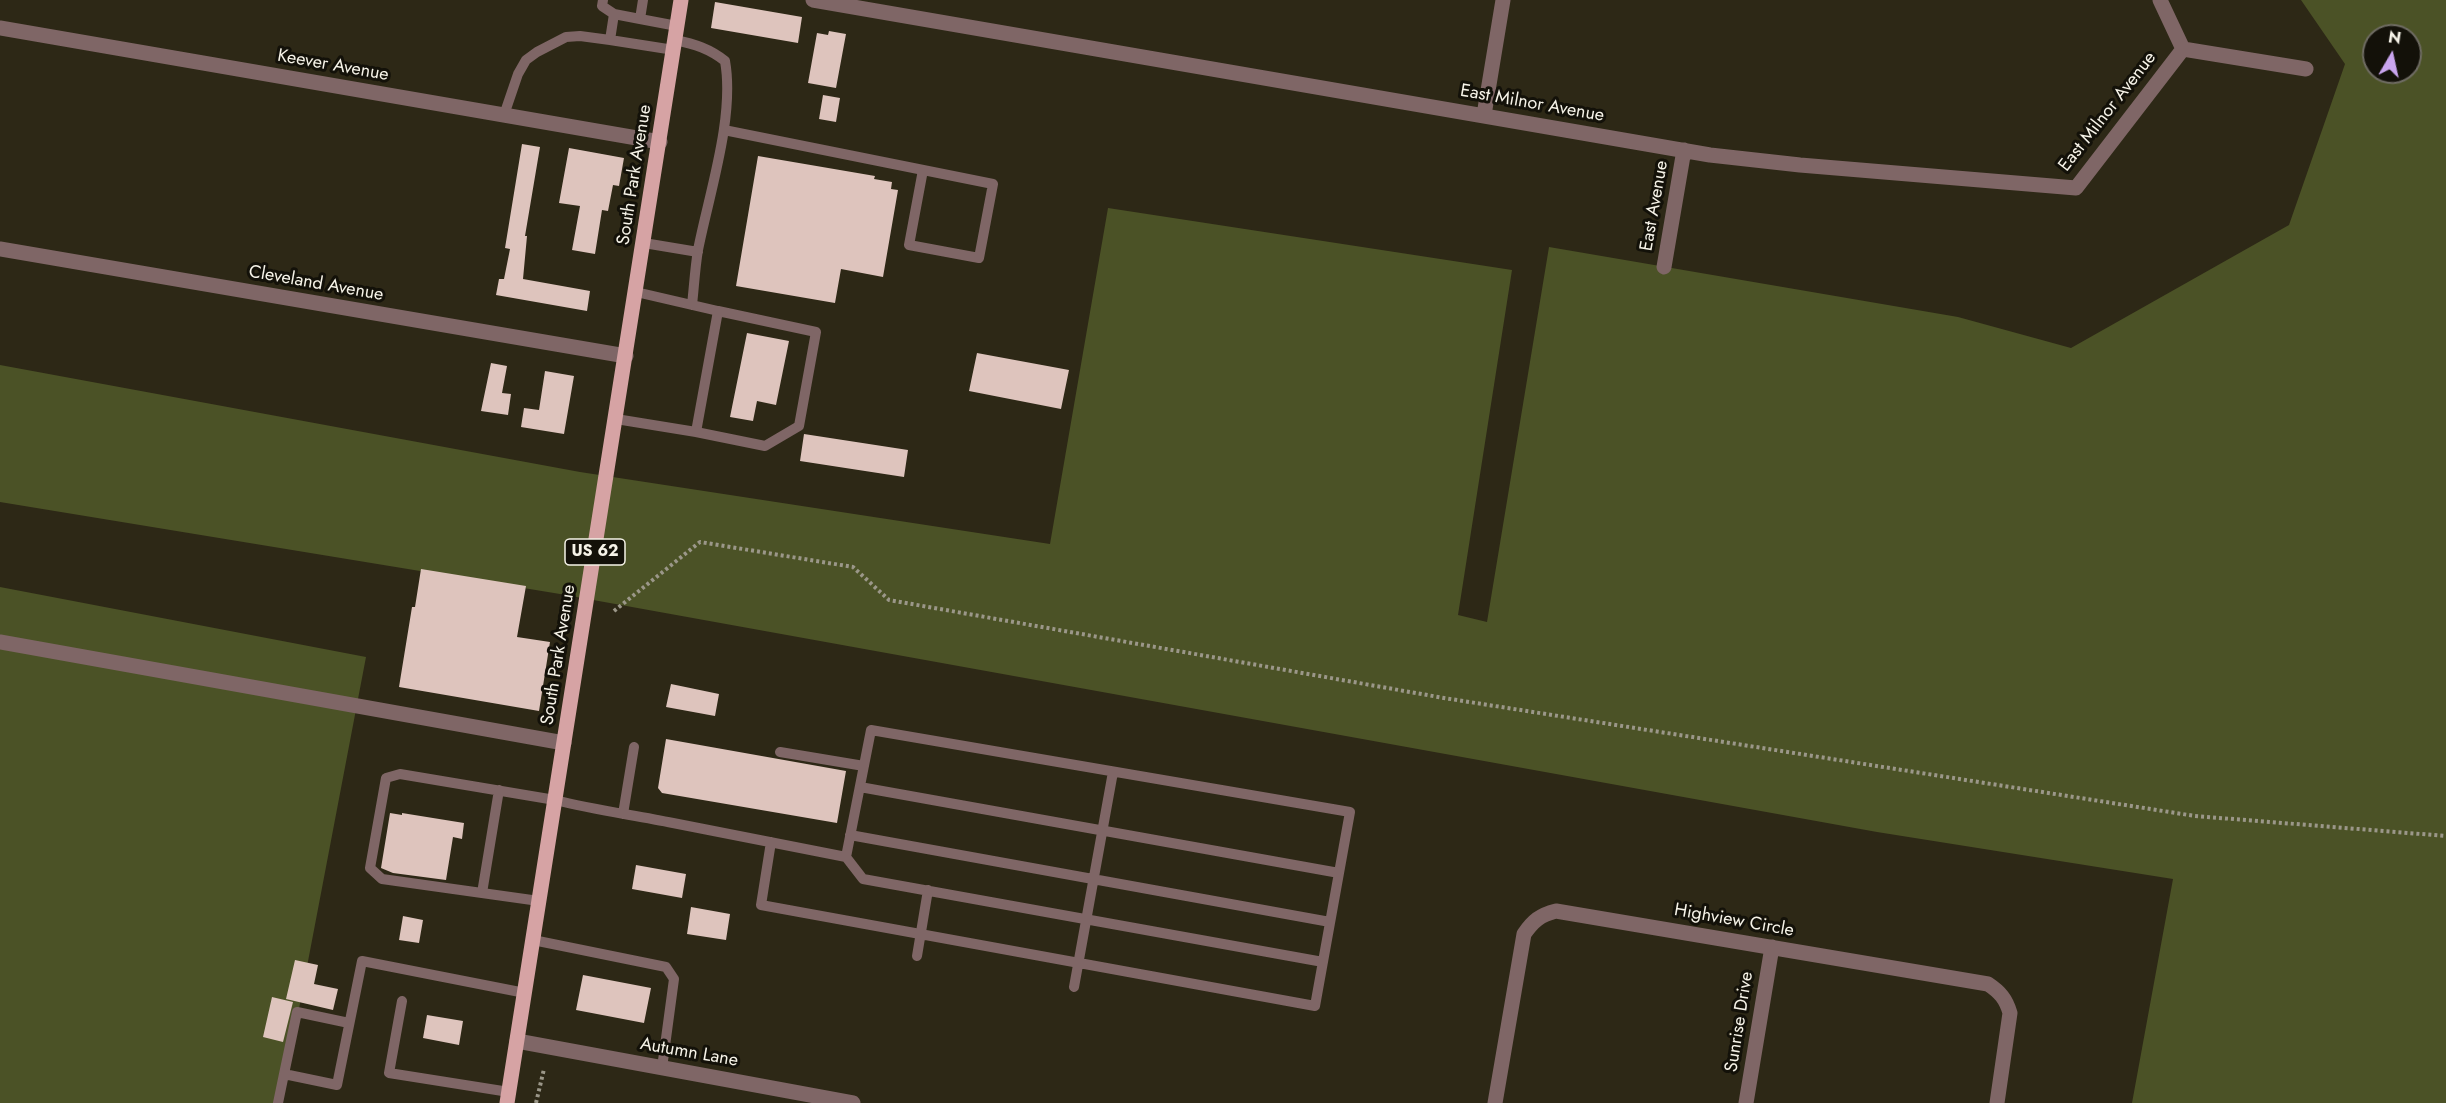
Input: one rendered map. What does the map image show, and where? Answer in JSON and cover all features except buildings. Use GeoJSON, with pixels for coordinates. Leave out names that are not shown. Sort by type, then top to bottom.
{"type":"FeatureCollection","features":[{"type":"Feature","properties":{"kind":"main road","name":"South Park Avenue"},"geometry":{"type":"LineString","coordinates":[[508,1098],[681,0]]}},
{"type":"Feature","properties":{"kind":"street","name":"East Milnor Avenue"},"geometry":{"type":"LineString","coordinates":[[813,0],[1684,150],[1800,165],[2076,188],[2183,49]]}},
{"type":"Feature","properties":{"kind":"street"},"geometry":{"type":"LineString","coordinates":[[1484,115],[1503,0]]}},
{"type":"Feature","properties":{"kind":"street"},"geometry":{"type":"LineString","coordinates":[[2160,0],[2183,49],[2306,69]]}},
{"type":"Feature","properties":{"kind":"street","name":"Keever Avenue"},"geometry":{"type":"LineString","coordinates":[[0,28],[660,142]]}},
{"type":"Feature","properties":{"kind":"street","name":"East Avenue"},"geometry":{"type":"LineString","coordinates":[[1664,267],[1684,150]]}},
{"type":"Feature","properties":{"kind":"street","name":"Cleveland Avenue"},"geometry":{"type":"LineString","coordinates":[[0,249],[626,356]]}},
{"type":"Feature","properties":{"kind":"street"},"geometry":{"type":"LineString","coordinates":[[0,642],[564,743]]}},
{"type":"Feature","properties":{"kind":"street","name":"Highview Circle"},"geometry":{"type":"LineString","coordinates":[[1495,1103],[1524,934],[1532,922],[1543,914],[1563,911],[1988,984],[2007,1001],[2010,1019],[1997,1103]]}},
{"type":"Feature","properties":{"kind":"street","name":"Sunrise Drive"},"geometry":{"type":"LineString","coordinates":[[1746,1103],[1772,947]]}},
{"type":"Feature","properties":{"kind":"street","name":"Autumn Lane"},"geometry":{"type":"LineString","coordinates":[[517,1041],[853,1103]]}},
{"type":"Feature","properties":{"kind":"lane"},"geometry":{"type":"LineString","coordinates":[[603,0],[602,6],[614,14],[640,19],[675,39]]}},
{"type":"Feature","properties":{"kind":"lane"},"geometry":{"type":"LineString","coordinates":[[640,19],[643,0]]}},
{"type":"Feature","properties":{"kind":"lane"},"geometry":{"type":"LineString","coordinates":[[610,40],[614,14]]}},
{"type":"Feature","properties":{"kind":"lane"},"geometry":{"type":"LineString","coordinates":[[504,115],[518,74],[526,60],[566,37],[580,36],[610,40],[675,39],[696,44],[714,53],[725,62],[728,77],[724,130],[698,252],[692,305]]}},
{"type":"Feature","properties":{"kind":"lane"},"geometry":{"type":"LineString","coordinates":[[724,130],[993,184],[979,258],[909,245],[923,170]]}},
{"type":"Feature","properties":{"kind":"lane"},"geometry":{"type":"LineString","coordinates":[[644,243],[698,252]]}},
{"type":"Feature","properties":{"kind":"lane"},"geometry":{"type":"LineString","coordinates":[[616,418],[765,446],[799,426],[816,332],[636,292]]}},
{"type":"Feature","properties":{"kind":"lane"},"geometry":{"type":"LineString","coordinates":[[696,432],[718,311]]}},
{"type":"Feature","properties":{"kind":"lane"},"geometry":{"type":"LineString","coordinates":[[771,842],[761,905],[1315,1006],[1350,812],[871,730],[846,857]]}},
{"type":"Feature","properties":{"kind":"lane"},"geometry":{"type":"LineString","coordinates":[[623,814],[634,747]]}},
{"type":"Feature","properties":{"kind":"lane"},"geometry":{"type":"LineString","coordinates":[[780,752],[864,766]]}},
{"type":"Feature","properties":{"kind":"lane"},"geometry":{"type":"LineString","coordinates":[[1074,987],[1113,772]]}},
{"type":"Feature","properties":{"kind":"lane"},"geometry":{"type":"LineString","coordinates":[[539,901],[382,879],[370,868],[386,778],[399,774],[499,790],[771,842],[846,857],[863,879],[1323,962]]}},
{"type":"Feature","properties":{"kind":"lane"},"geometry":{"type":"LineString","coordinates":[[860,787],[1339,873]]}},
{"type":"Feature","properties":{"kind":"lane"},"geometry":{"type":"LineString","coordinates":[[482,893],[499,790]]}},
{"type":"Feature","properties":{"kind":"lane"},"geometry":{"type":"LineString","coordinates":[[850,834],[1330,922]]}},
{"type":"Feature","properties":{"kind":"lane"},"geometry":{"type":"LineString","coordinates":[[917,956],[928,890]]}},
{"type":"Feature","properties":{"kind":"lane"},"geometry":{"type":"LineString","coordinates":[[533,940],[666,967],[675,979],[662,1068]]}},
{"type":"Feature","properties":{"kind":"lane"},"geometry":{"type":"LineString","coordinates":[[284,1074],[337,1084],[362,961],[525,993]]}},
{"type":"Feature","properties":{"kind":"lane"},"geometry":{"type":"LineString","coordinates":[[402,1001],[389,1073],[508,1098]]}},
{"type":"Feature","properties":{"kind":"lane"},"geometry":{"type":"LineString","coordinates":[[278,1103],[297,1012],[349,1023]]}},
{"type":"Feature","properties":{"kind":"path"},"geometry":{"type":"LineString","coordinates":[[614,611],[700,542],[853,567],[889,600],[1444,698],[2195,816],[2446,836]]}},
{"type":"Feature","properties":{"kind":"path"},"geometry":{"type":"LineString","coordinates":[[536,1103],[544,1069]]}},
{"type":"Feature","properties":{"kind":"green space"},"geometry":{"type":"Polygon","coordinates":[[[2301,0],[2446,0],[2446,1103],[2132,1103],[2173,879],[1877,832],[560,594],[0,502],[0,365],[580,472],[1050,544],[1108,208],[1512,270],[1458,615],[1487,622],[1549,247],[1958,317],[2071,348],[2289,225],[2345,64],[2301,0]]]}},
{"type":"Feature","properties":{"kind":"green space"},"geometry":{"type":"Polygon","coordinates":[[[0,587],[366,657],[281,1103],[0,1103],[0,587]]]}}]}
